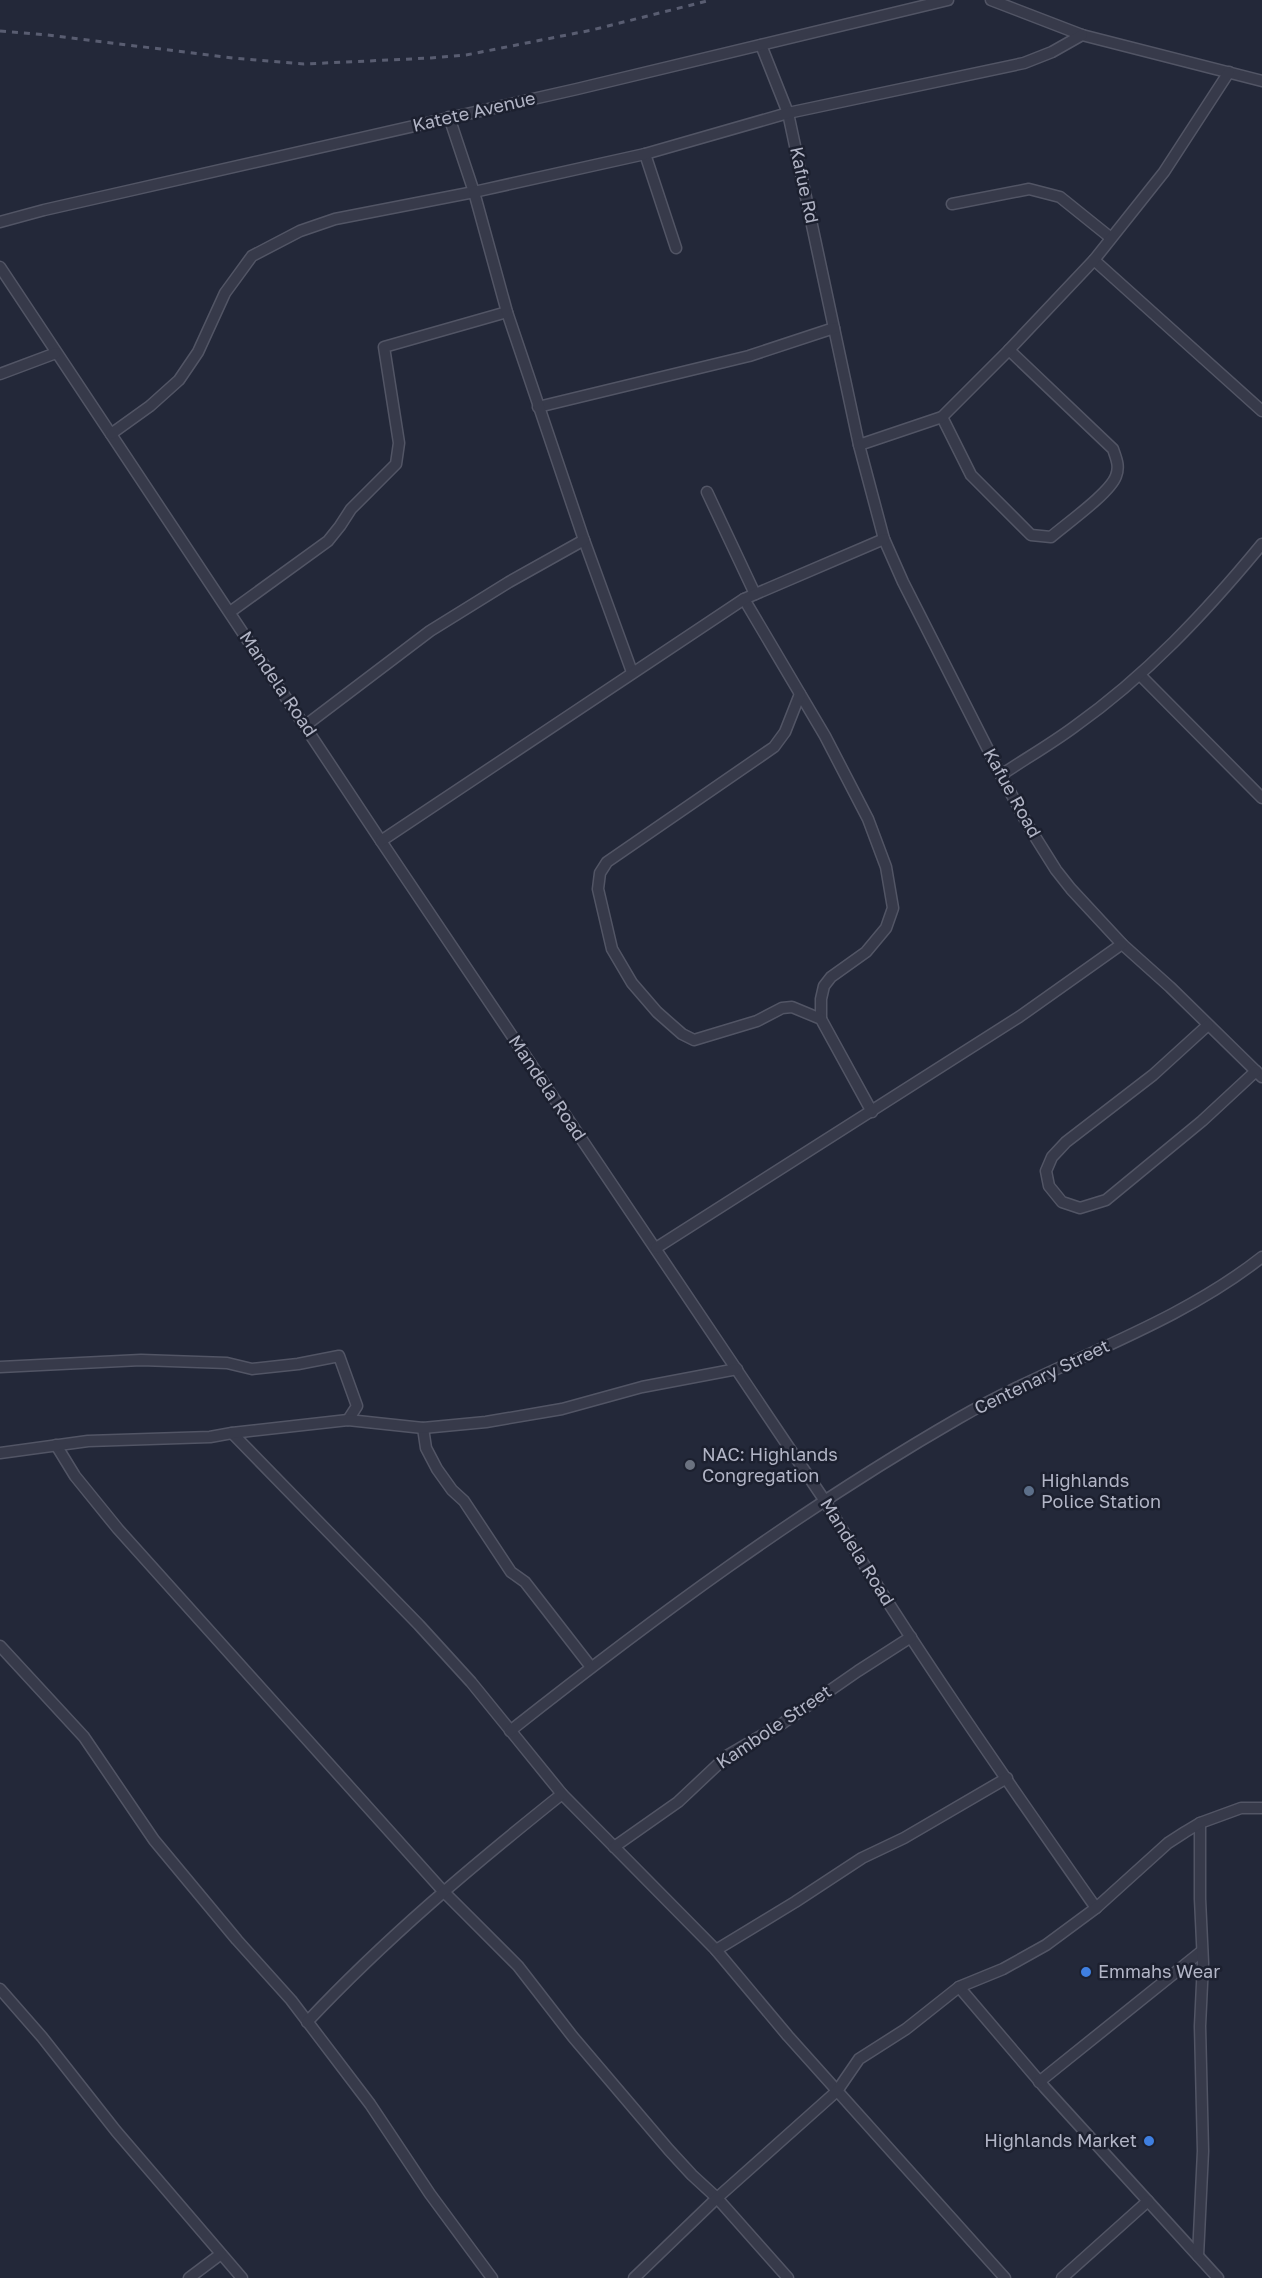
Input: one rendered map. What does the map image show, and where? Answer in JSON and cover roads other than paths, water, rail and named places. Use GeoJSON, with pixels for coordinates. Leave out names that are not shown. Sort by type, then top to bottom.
{"type":"FeatureCollection","features":[{"type":"Feature","properties":{"kind":"street","name":"Katete Avenue"},"geometry":{"type":"LineString","coordinates":[[0,222],[948,0]]}},
{"type":"Feature","properties":{"kind":"street"},"geometry":{"type":"LineString","coordinates":[[991,0],[1082,35],[1262,81]]}},
{"type":"Feature","properties":{"kind":"street"},"geometry":{"type":"LineString","coordinates":[[111,434],[150,406],[179,380],[198,352],[225,293],[252,256],[300,231],[335,219],[474,192],[645,154],[788,113],[1024,63],[1052,52],[1082,35]]}},
{"type":"Feature","properties":{"kind":"street","name":"Kafue Rd"},"geometry":{"type":"LineString","coordinates":[[760,45],[788,113],[859,445]]}},
{"type":"Feature","properties":{"kind":"street"},"geometry":{"type":"LineString","coordinates":[[859,445],[942,417],[1009,350],[1094,260],[1164,172],[1229,72]]}},
{"type":"Feature","properties":{"kind":"street"},"geometry":{"type":"LineString","coordinates":[[449,117],[474,192],[507,312],[538,407],[632,672]]}},
{"type":"Feature","properties":{"kind":"street"},"geometry":{"type":"LineString","coordinates":[[645,154],[676,248]]}},
{"type":"Feature","properties":{"kind":"street"},"geometry":{"type":"LineString","coordinates":[[952,204],[1029,189],[1060,197],[1111,238]]}},
{"type":"Feature","properties":{"kind":"street"},"geometry":{"type":"LineString","coordinates":[[1094,260],[1262,411]]}},
{"type":"Feature","properties":{"kind":"street","name":"Mandela Road"},"geometry":{"type":"LineString","coordinates":[[0,267],[381,841],[825,1501],[911,1637],[1096,1908]]}},
{"type":"Feature","properties":{"kind":"street"},"geometry":{"type":"LineString","coordinates":[[230,612],[328,541],[351,509],[396,464],[399,443],[384,347],[507,312]]}},
{"type":"Feature","properties":{"kind":"street"},"geometry":{"type":"LineString","coordinates":[[538,407],[749,356],[834,328]]}},
{"type":"Feature","properties":{"kind":"street"},"geometry":{"type":"LineString","coordinates":[[942,417],[971,475],[1031,535],[1051,537],[1106,490],[1116,477],[1119,465],[1113,449],[1009,350]]}},
{"type":"Feature","properties":{"kind":"street"},"geometry":{"type":"LineString","coordinates":[[0,374],[56,353]]}},
{"type":"Feature","properties":{"kind":"street","name":"Kafue Road"},"geometry":{"type":"LineString","coordinates":[[859,445],[884,539],[903,582],[1001,775],[1029,827],[1056,870],[1122,944],[1170,987],[1259,1074]]}},
{"type":"Feature","properties":{"kind":"street"},"geometry":{"type":"LineString","coordinates":[[707,492],[754,594]]}},
{"type":"Feature","properties":{"kind":"street"},"geometry":{"type":"LineString","coordinates":[[381,841],[744,599],[884,539]]}},
{"type":"Feature","properties":{"kind":"street"},"geometry":{"type":"LineString","coordinates":[[306,725],[430,631],[509,582],[584,540]]}},
{"type":"Feature","properties":{"kind":"street"},"geometry":{"type":"LineString","coordinates":[[1001,775],[1075,727],[1140,675],[1184,633],[1262,544]]}},
{"type":"Feature","properties":{"kind":"street"},"geometry":{"type":"LineString","coordinates":[[744,599],[825,736],[868,819],[886,867],[893,908],[886,928],[866,952],[831,977],[824,986],[820,999],[821,1020],[872,1112]]}},
{"type":"Feature","properties":{"kind":"street"},"geometry":{"type":"LineString","coordinates":[[1140,675],[1262,798]]}},
{"type":"Feature","properties":{"kind":"street"},"geometry":{"type":"LineString","coordinates":[[800,694],[785,732],[774,747],[607,862],[600,873],[598,889],[612,949],[632,983],[657,1012],[682,1034],[694,1040],[711,1036],[757,1021],[782,1008],[792,1008],[821,1020]]}},
{"type":"Feature","properties":{"kind":"street"},"geometry":{"type":"LineString","coordinates":[[656,1248],[1056,993],[1122,944]]}},
{"type":"Feature","properties":{"kind":"street"},"geometry":{"type":"LineString","coordinates":[[1208,1025],[1153,1075],[1066,1142],[1052,1157],[1046,1171],[1049,1186],[1062,1202],[1080,1208],[1106,1200],[1259,1074]]}},
{"type":"Feature","properties":{"kind":"street","name":"Centenary Street"},"geometry":{"type":"LineString","coordinates":[[510,1731],[591,1667],[692,1593],[825,1501],[960,1418],[1019,1386],[1191,1305],[1262,1257]]}},
{"type":"Feature","properties":{"kind":"street"},"geometry":{"type":"LineString","coordinates":[[0,1367],[141,1360],[227,1363],[252,1369],[298,1364],[339,1356],[357,1406],[348,1420]]}},
{"type":"Feature","properties":{"kind":"street"},"geometry":{"type":"LineString","coordinates":[[0,1453],[88,1441],[210,1437],[348,1420],[423,1428],[486,1422],[562,1409],[642,1388],[736,1369]]}},
{"type":"Feature","properties":{"kind":"street"},"geometry":{"type":"LineString","coordinates":[[423,1428],[426,1448],[452,1490],[464,1501],[511,1572],[525,1582],[591,1667]]}},
{"type":"Feature","properties":{"kind":"street"},"geometry":{"type":"LineString","coordinates":[[232,1433],[419,1625],[471,1682],[562,1794],[716,1950],[837,2091],[1005,2278]]}},
{"type":"Feature","properties":{"kind":"street"},"geometry":{"type":"LineString","coordinates":[[56,1445],[75,1476],[117,1529],[443,1891],[518,1966],[573,2037],[669,2150],[717,2198],[788,2278]]}},
{"type":"Feature","properties":{"kind":"street","name":"Kambole Street"},"geometry":{"type":"LineString","coordinates":[[614,1847],[678,1802],[728,1755],[783,1723],[911,1637]]}},
{"type":"Feature","properties":{"kind":"street"},"geometry":{"type":"LineString","coordinates":[[0,1646],[84,1737],[154,1840],[237,1940],[291,2000],[370,2104],[430,2194],[492,2278]]}},
{"type":"Feature","properties":{"kind":"street"},"geometry":{"type":"LineString","coordinates":[[716,1950],[862,1858],[904,1838],[1006,1778]]}},
{"type":"Feature","properties":{"kind":"street"},"geometry":{"type":"LineString","coordinates":[[307,2022],[376,1953],[443,1891],[562,1794]]}},
{"type":"Feature","properties":{"kind":"street"},"geometry":{"type":"LineString","coordinates":[[634,2278],[717,2198],[837,2091],[859,2059],[906,2029],[959,1987],[1003,1969],[1046,1945],[1096,1908],[1168,1843],[1200,1823],[1241,1808],[1262,1808]]}},
{"type":"Feature","properties":{"kind":"street"},"geometry":{"type":"LineString","coordinates":[[1198,2256],[1203,2151],[1200,2026],[1202,1951],[1200,1823]]}},
{"type":"Feature","properties":{"kind":"street"},"geometry":{"type":"LineString","coordinates":[[1039,2082],[1202,1951]]}},
{"type":"Feature","properties":{"kind":"street"},"geometry":{"type":"LineString","coordinates":[[959,1987],[1039,2082],[1218,2278]]}},
{"type":"Feature","properties":{"kind":"street"},"geometry":{"type":"LineString","coordinates":[[0,1989],[42,2037],[116,2131],[242,2278]]}},
{"type":"Feature","properties":{"kind":"street"},"geometry":{"type":"LineString","coordinates":[[1062,2278],[1148,2201]]}},
{"type":"Feature","properties":{"kind":"street"},"geometry":{"type":"LineString","coordinates":[[189,2278],[221,2254]]}},
{"type":"Feature","properties":{"kind":"railway"},"geometry":{"type":"LineString","coordinates":[[0,31],[304,64],[466,55],[592,30],[711,0]]}},
{"type":"Feature","properties":{"kind":"place","name":"NAC: Highlands Congregation"},"geometry":{"type":"Point","coordinates":[690,1465]}},
{"type":"Feature","properties":{"kind":"place","name":"Highlands Police Station"},"geometry":{"type":"Point","coordinates":[1029,1491]}},
{"type":"Feature","properties":{"kind":"place","name":"Emmahs Wear"},"geometry":{"type":"Point","coordinates":[1086,1972]}},
{"type":"Feature","properties":{"kind":"place","name":"Highlands Market"},"geometry":{"type":"Point","coordinates":[1149,2141]}}]}
